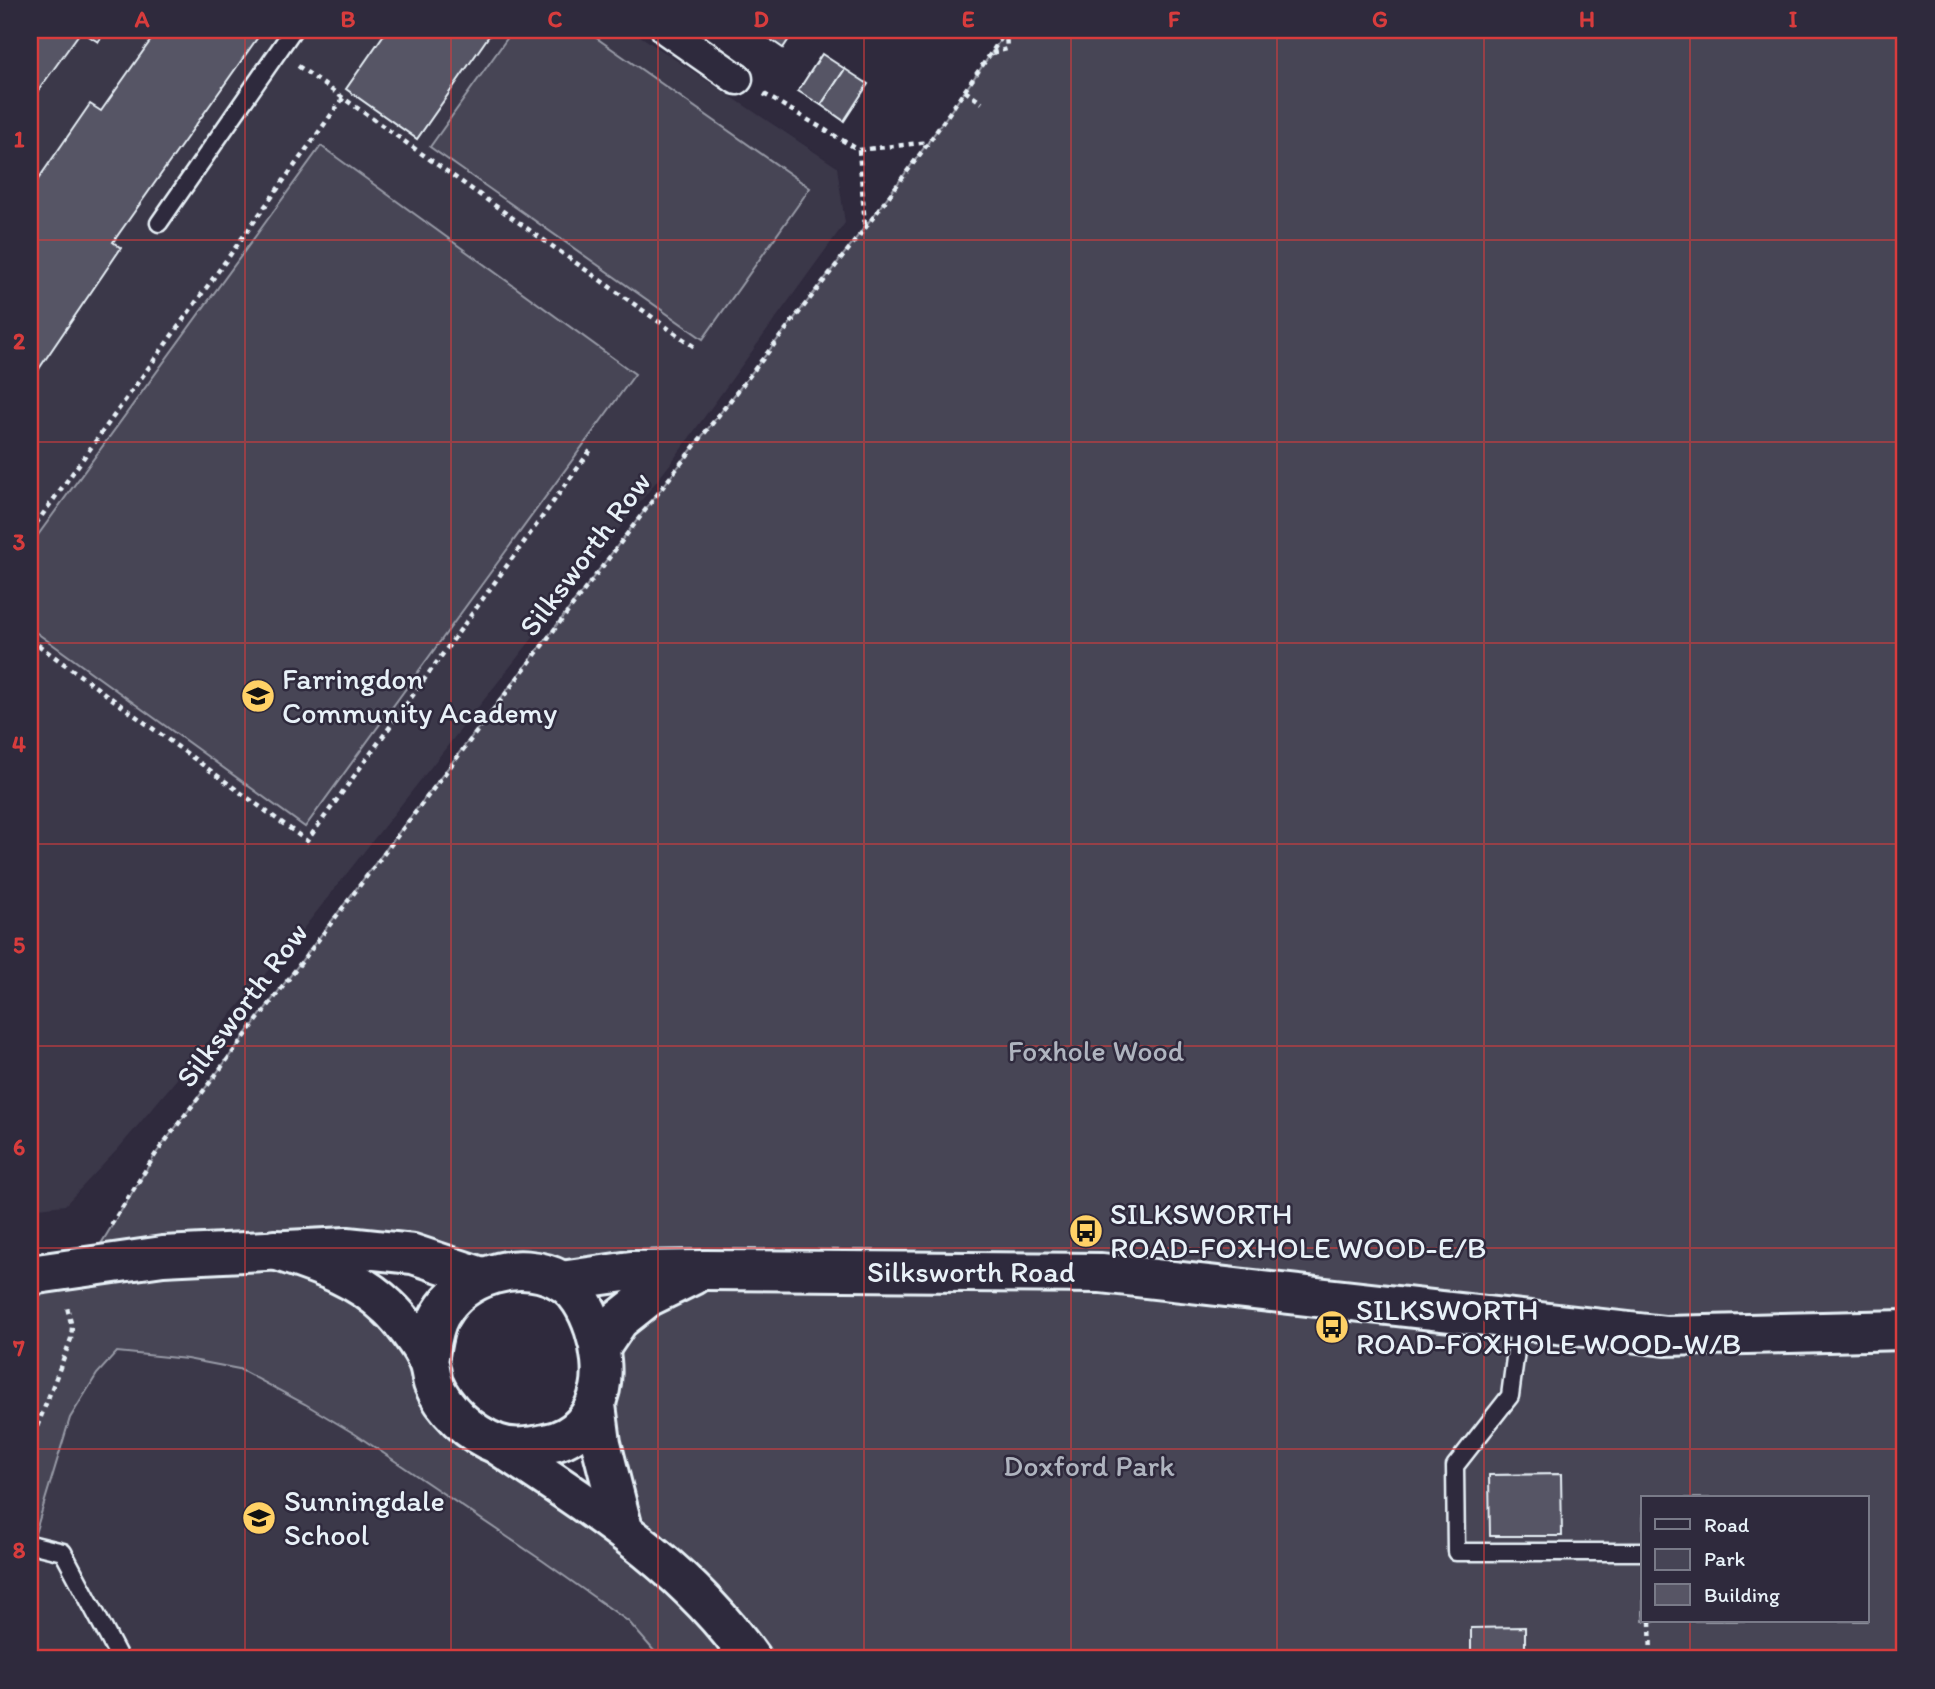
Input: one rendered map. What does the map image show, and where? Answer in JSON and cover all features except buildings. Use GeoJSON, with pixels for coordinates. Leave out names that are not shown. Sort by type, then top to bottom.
{"type":"FeatureCollection","features":[{"type":"Feature","properties":{"kind":"street"},"geometry":{"type":"LineString","coordinates":[[674,32],[737,79]]}},
{"type":"Feature","properties":{"kind":"street","name":"Silksworth Road"},"geometry":{"type":"LineString","coordinates":[[30,1275],[163,1256],[347,1247],[413,1254],[482,1276],[506,1271],[533,1271],[561,1281],[631,1271],[705,1269],[1101,1273],[1665,1336],[1905,1330]]}},
{"type":"Feature","properties":{"kind":"street","name":"Silksworth Road"},"geometry":{"type":"LineString","coordinates":[[275,1250],[327,1268],[359,1283],[389,1307],[428,1361],[433,1382],[457,1418],[498,1445],[529,1447],[559,1441],[583,1426],[596,1405]]}},
{"type":"Feature","properties":{"kind":"street","name":"Silksworth Road"},"geometry":{"type":"LineString","coordinates":[[600,1348],[619,1320],[648,1297],[705,1269]]}},
{"type":"Feature","properties":{"kind":"street"},"geometry":{"type":"LineString","coordinates":[[428,1361],[433,1331],[440,1314],[457,1295],[482,1276]]}},
{"type":"Feature","properties":{"kind":"street"},"geometry":{"type":"LineString","coordinates":[[561,1281],[577,1296],[590,1317],[600,1348],[602,1379],[596,1405],[601,1443],[623,1529]]}},
{"type":"Feature","properties":{"kind":"street"},"geometry":{"type":"LineString","coordinates":[[498,1445],[623,1529],[688,1585],[732,1632],[751,1659]]}},
{"type":"Feature","properties":{"kind":"lane"},"geometry":{"type":"LineString","coordinates":[[159,223],[293,30]]}},
{"type":"Feature","properties":{"kind":"lane"},"geometry":{"type":"LineString","coordinates":[[1520,1320],[1510,1396],[1455,1466],[1456,1552],[1641,1552]]}},
{"type":"Feature","properties":{"kind":"lane"},"geometry":{"type":"LineString","coordinates":[[30,1544],[63,1552],[120,1659]]}},
{"type":"Feature","properties":{"kind":"path"},"geometry":{"type":"LineString","coordinates":[[991,53],[1007,49],[1006,31]]}},
{"type":"Feature","properties":{"kind":"path","name":"Silksworth Row"},"geometry":{"type":"LineString","coordinates":[[105,1234],[157,1152],[675,471],[866,227],[1006,31]]}},
{"type":"Feature","properties":{"kind":"path"},"geometry":{"type":"LineString","coordinates":[[277,52],[696,348]]}},
{"type":"Feature","properties":{"kind":"path"},"geometry":{"type":"LineString","coordinates":[[737,79],[859,150],[929,142]]}},
{"type":"Feature","properties":{"kind":"path"},"geometry":{"type":"LineString","coordinates":[[965,91],[982,103]]}},
{"type":"Feature","properties":{"kind":"path"},"geometry":{"type":"LineString","coordinates":[[30,532],[344,97]]}},
{"type":"Feature","properties":{"kind":"path"},"geometry":{"type":"LineString","coordinates":[[859,150],[866,227]]}},
{"type":"Feature","properties":{"kind":"path"},"geometry":{"type":"LineString","coordinates":[[30,639],[307,841],[593,447]]}},
{"type":"Feature","properties":{"kind":"path"},"geometry":{"type":"LineString","coordinates":[[30,1444],[71,1339],[72,1327],[67,1306]]}},
{"type":"Feature","properties":{"kind":"path"},"geometry":{"type":"LineString","coordinates":[[1650,1622],[1651,1659]]}},
{"type":"Feature","properties":{"kind":"shaded area","name":"Farringdon Community Academy"},"geometry":{"type":"Polygon","coordinates":[[[30,30],[631,30],[837,167],[845,223],[671,463],[303,929],[118,1149],[65,1205],[30,1209],[30,30]]]}},
{"type":"Feature","properties":{"kind":"shaded area","name":"Sunningdale School"},"geometry":{"type":"Polygon","coordinates":[[[117,1352],[187,1359],[239,1369],[305,1404],[355,1434],[629,1622],[661,1659],[30,1659],[30,1550],[70,1418],[97,1374],[117,1352]]]}},
{"type":"Feature","properties":{"kind":"green space"},"geometry":{"type":"Polygon","coordinates":[[[513,30],[585,30],[810,188],[703,339],[430,147],[513,30]]]}},
{"type":"Feature","properties":{"kind":"green space"},"geometry":{"type":"Polygon","coordinates":[[[1007,30],[1905,30],[1905,1659],[661,1659],[629,1622],[355,1434],[305,1404],[239,1369],[187,1359],[117,1352],[97,1374],[70,1418],[30,1550],[30,1275],[88,1265],[157,1152],[545,640],[928,143],[1007,30]],[[347,1247],[433,1382],[622,1528],[600,1348],[702,1271],[561,1281],[347,1247]]]}},
{"type":"Feature","properties":{"kind":"green space"},"geometry":{"type":"Polygon","coordinates":[[[321,146],[635,374],[305,827],[30,628],[30,546],[321,146]]]}},
{"type":"Feature","properties":{"kind":"place","name":"Farringdon Community Academy"},"geometry":{"type":"Point","coordinates":[258,696]}},
{"type":"Feature","properties":{"kind":"place","name":"SILKSWORTH ROAD-FOXHOLE WOOD-E/B"},"geometry":{"type":"Point","coordinates":[1086,1231]}},
{"type":"Feature","properties":{"kind":"place","name":"SILKSWORTH ROAD-FOXHOLE WOOD-W/B"},"geometry":{"type":"Point","coordinates":[1332,1327]}},
{"type":"Feature","properties":{"kind":"place","name":"Sunningdale School"},"geometry":{"type":"Point","coordinates":[259,1518]}},
{"type":"Feature","properties":{"kind":"park label","name":"Foxhole Wood"},"geometry":{"type":"Point","coordinates":[1096,1051]}},
{"type":"Feature","properties":{"kind":"park label","name":"Doxford Park"},"geometry":{"type":"Point","coordinates":[1089,1466]}}]}
